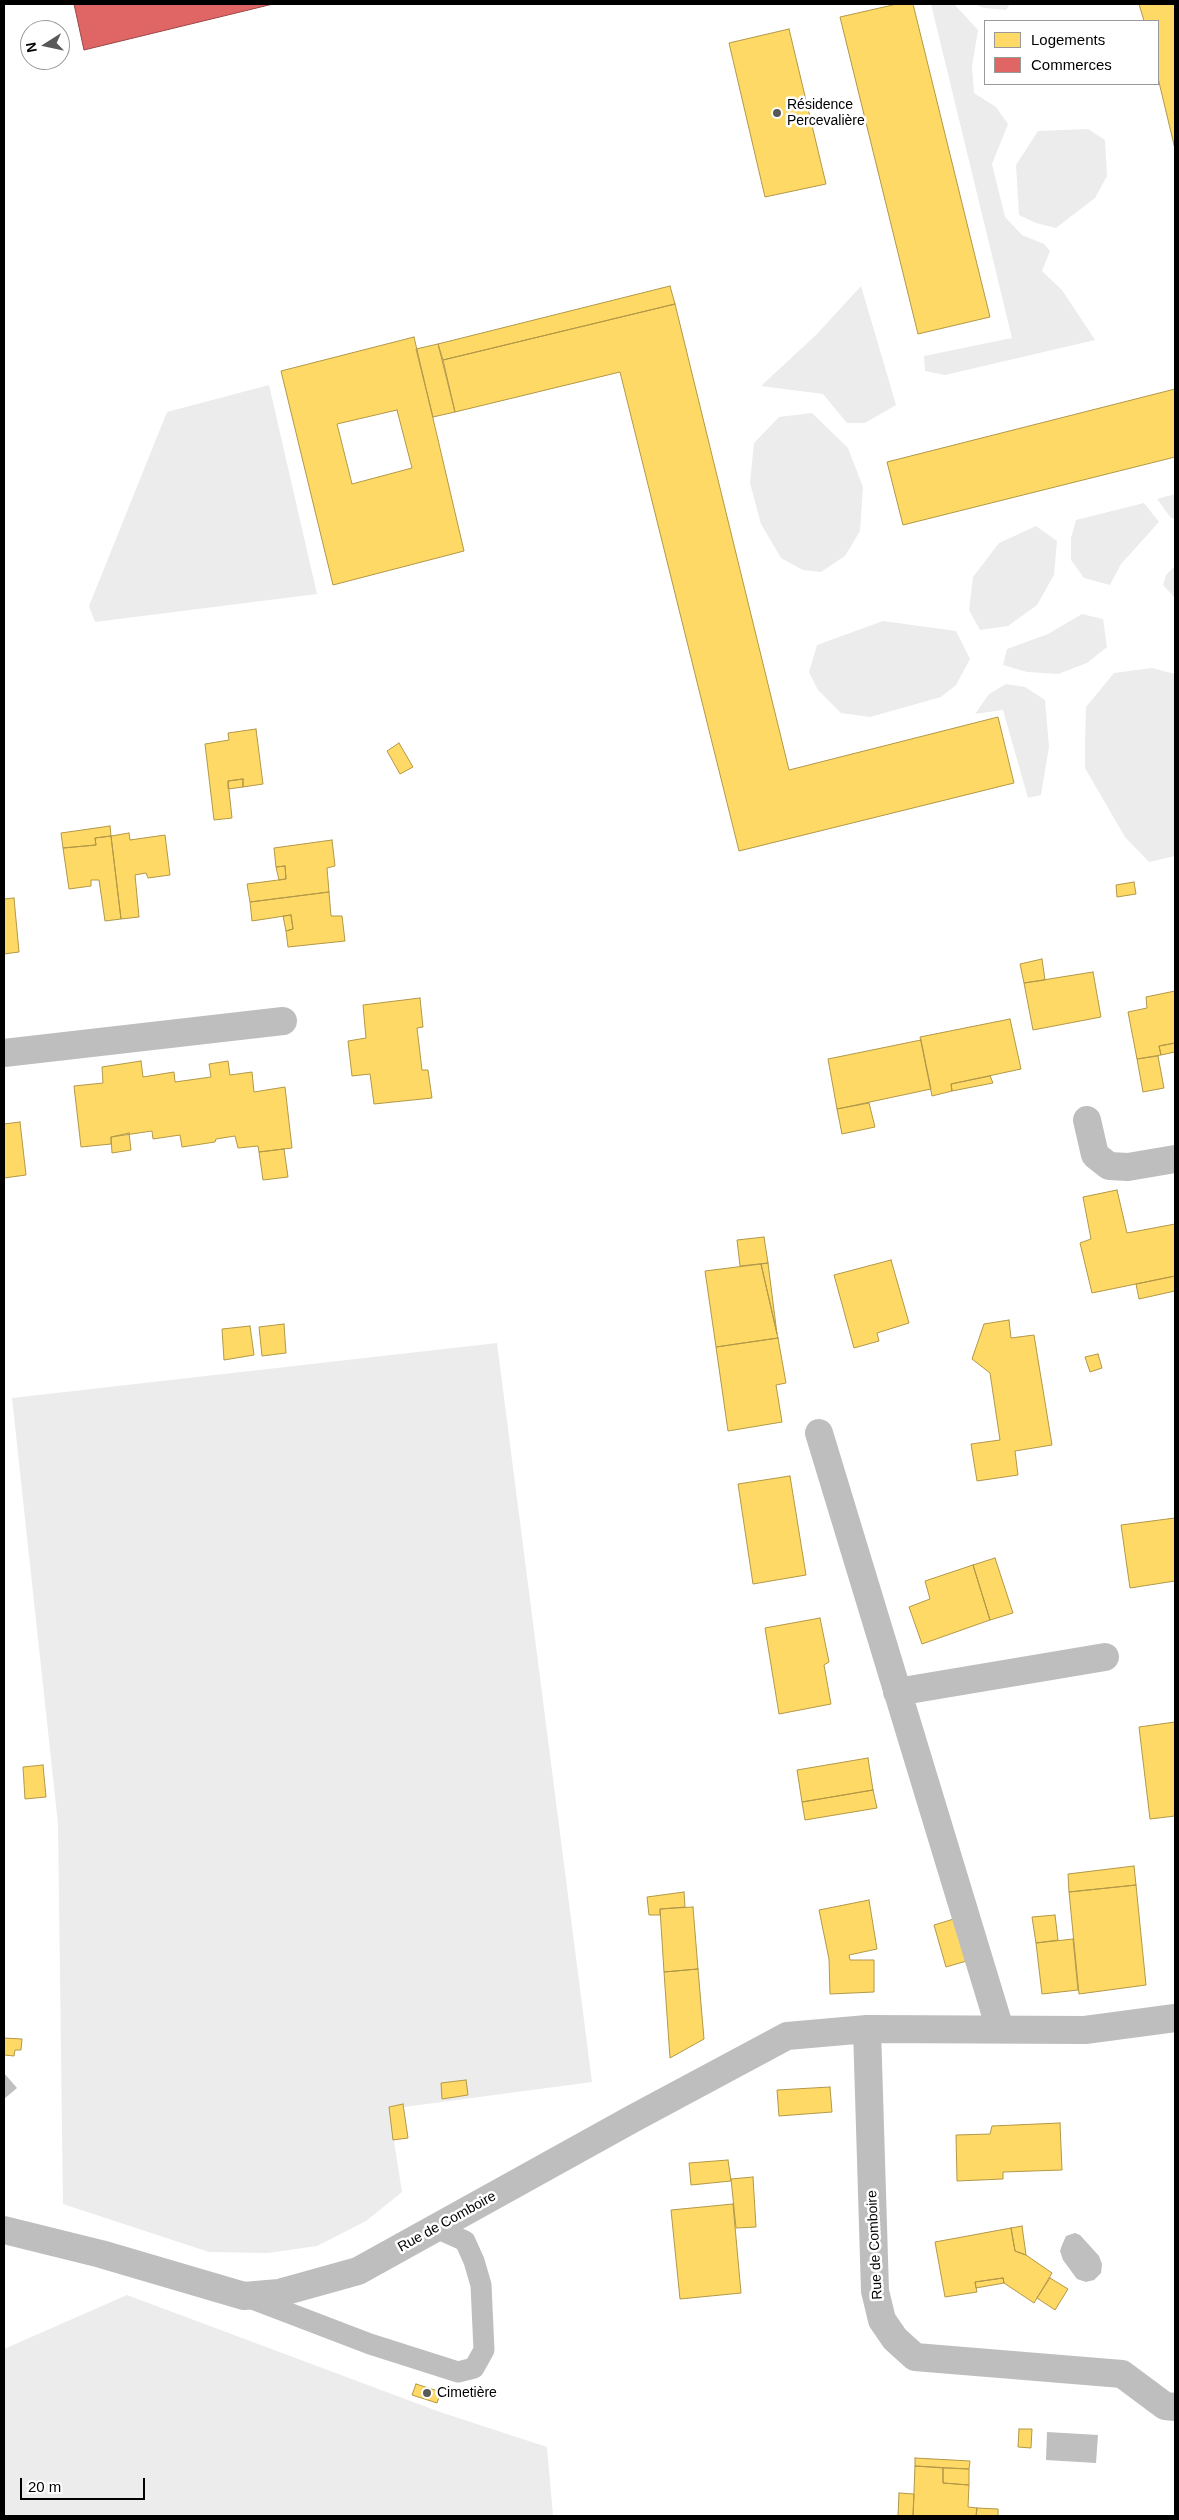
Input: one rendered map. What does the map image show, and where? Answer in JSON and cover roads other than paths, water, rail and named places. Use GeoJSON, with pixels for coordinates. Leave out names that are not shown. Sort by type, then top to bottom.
{"type":"FeatureCollection","features":[{"type":"Feature","properties":{"kind":"street"},"geometry":{"type":"LineString","coordinates":[[4,1053],[283,1021]]}},
{"type":"Feature","properties":{"kind":"street"},"geometry":{"type":"LineString","coordinates":[[1087,1120],[1095,1155],[1108,1166],[1128,1167],[1175,1159]]}},
{"type":"Feature","properties":{"kind":"street"},"geometry":{"type":"LineString","coordinates":[[819,1433],[1000,2029]]}},
{"type":"Feature","properties":{"kind":"street"},"geometry":{"type":"LineString","coordinates":[[897,1692],[1105,1657]]}},
{"type":"Feature","properties":{"kind":"street","name":"Rue de Comboire"},"geometry":{"type":"LineString","coordinates":[[4,2230],[101,2254],[244,2296],[279,2294],[358,2272],[634,2118],[787,2036],[868,2029],[1085,2030],[1175,2018]]}},
{"type":"Feature","properties":{"kind":"street","name":"Rue de Comboire"},"geometry":{"type":"LineString","coordinates":[[868,2029],[875,2291],[882,2320],[896,2339],[916,2356],[1122,2374],[1165,2406],[1175,2407]]}},
{"type":"Feature","properties":{"kind":"lane"},"geometry":{"type":"LineString","coordinates":[[244,2296],[370,2344],[458,2372],[474,2368],[484,2350],[482,2292],[474,2261],[465,2241],[436,2228]]}},
{"type":"Feature","properties":{"kind":"place","name":"Résidence Percevalière"},"geometry":{"type":"Point","coordinates":[777,113]}},
{"type":"Feature","properties":{"kind":"place","name":"Cimetière"},"geometry":{"type":"Point","coordinates":[427,2393]}}]}
